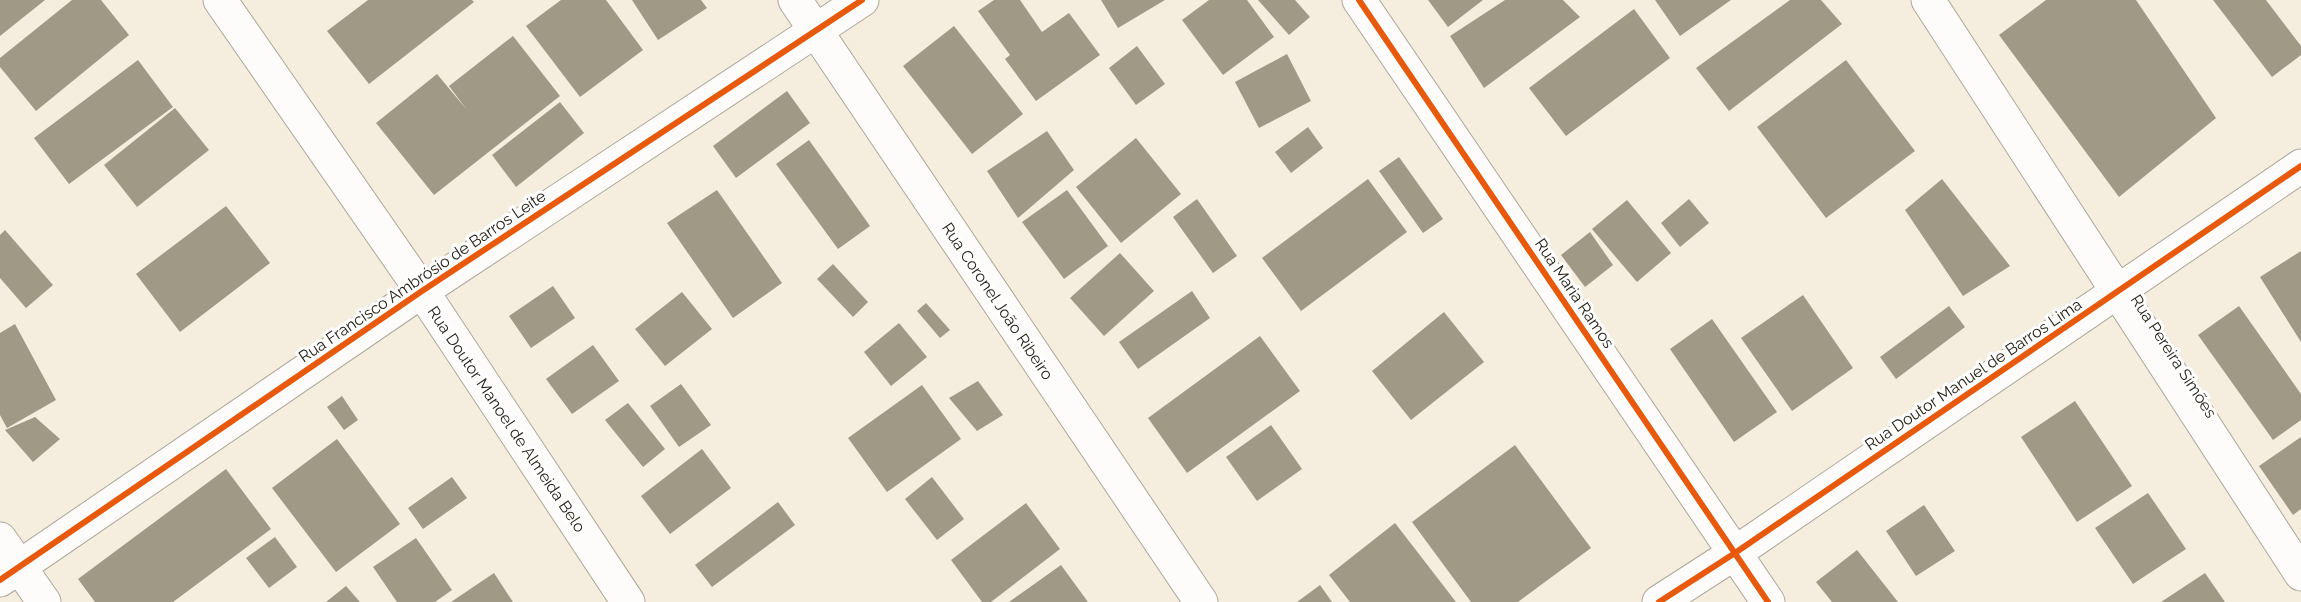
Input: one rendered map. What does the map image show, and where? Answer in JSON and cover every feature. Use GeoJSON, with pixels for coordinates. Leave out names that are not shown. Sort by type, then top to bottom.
{"type":"FeatureCollection","features":[{"type":"Feature","properties":{"kind":"street","name":"Rua Doutor Manoel de Almeida Belo"},"geometry":{"type":"LineString","coordinates":[[220,0],[422,291],[628,602]]}},
{"type":"Feature","properties":{"kind":"street","name":"Rua Coronel João Ribeiro"},"geometry":{"type":"LineString","coordinates":[[795,0],[1202,602]]}},
{"type":"Feature","properties":{"kind":"street","name":"Rua Francisco Ambrósio de Barros Leite"},"geometry":{"type":"LineString","coordinates":[[10,573],[422,291],[862,0]]}},
{"type":"Feature","properties":{"kind":"street","name":"Rua Maria Ramos"},"geometry":{"type":"LineString","coordinates":[[1359,0],[1768,602]]}},
{"type":"Feature","properties":{"kind":"street","name":"Rua Pereira Simões"},"geometry":{"type":"LineString","coordinates":[[1928,0],[2301,574]]}},
{"type":"Feature","properties":{"kind":"street","name":"Rua Doutor Manuel de Barros Lima"},"geometry":{"type":"LineString","coordinates":[[1659,602],[1735,553],[2301,166]]}},
{"type":"Feature","properties":{"kind":"street"},"geometry":{"type":"LineString","coordinates":[[0,539],[10,573],[44,602]]}},
{"type":"Feature","properties":{"kind":"building"},"geometry":{"type":"Polygon","coordinates":[[[0,0],[45,0],[0,36],[0,0]]]}},
{"type":"Feature","properties":{"kind":"building"},"geometry":{"type":"Polygon","coordinates":[[[72,0],[101,0],[129,35],[36,111],[0,67],[0,58],[72,0]]]}},
{"type":"Feature","properties":{"kind":"building"},"geometry":{"type":"Polygon","coordinates":[[[368,0],[472,0],[474,2],[369,84],[327,31],[368,0]]]}},
{"type":"Feature","properties":{"kind":"building"},"geometry":{"type":"Polygon","coordinates":[[[561,0],[606,0],[643,50],[580,97],[526,26],[561,0]]]}},
{"type":"Feature","properties":{"kind":"building"},"geometry":{"type":"Polygon","coordinates":[[[632,0],[701,0],[707,8],[658,40],[632,0]]]}},
{"type":"Feature","properties":{"kind":"building"},"geometry":{"type":"Polygon","coordinates":[[[994,0],[1020,0],[1042,32],[1069,13],[1100,55],[1036,101],[1005,59],[1010,55],[978,11],[994,0]]]}},
{"type":"Feature","properties":{"kind":"building"},"geometry":{"type":"Polygon","coordinates":[[[1101,0],[1165,0],[1118,28],[1101,0]]]}},
{"type":"Feature","properties":{"kind":"building"},"geometry":{"type":"Polygon","coordinates":[[[1209,0],[1247,0],[1274,37],[1223,75],[1182,20],[1209,0]]]}},
{"type":"Feature","properties":{"kind":"building"},"geometry":{"type":"Polygon","coordinates":[[[1258,0],[1295,0],[1310,17],[1289,35],[1258,0]]]}},
{"type":"Feature","properties":{"kind":"building"},"geometry":{"type":"Polygon","coordinates":[[[1428,0],[1483,0],[1448,27],[1428,0]]]}},
{"type":"Feature","properties":{"kind":"building"},"geometry":{"type":"Polygon","coordinates":[[[1505,0],[1563,0],[1580,17],[1484,88],[1450,36],[1505,0]]]}},
{"type":"Feature","properties":{"kind":"building"},"geometry":{"type":"Polygon","coordinates":[[[1655,0],[1731,0],[1680,36],[1655,0]]]}},
{"type":"Feature","properties":{"kind":"building"},"geometry":{"type":"Polygon","coordinates":[[[1790,0],[1821,0],[1842,24],[1729,111],[1696,68],[1790,0]]]}},
{"type":"Feature","properties":{"kind":"building"},"geometry":{"type":"Polygon","coordinates":[[[2046,0],[2136,0],[2216,118],[2119,197],[1999,35],[2046,0]]]}},
{"type":"Feature","properties":{"kind":"building"},"geometry":{"type":"Polygon","coordinates":[[[2213,0],[2266,0],[2301,46],[2301,55],[2272,77],[2213,0]]]}},
{"type":"Feature","properties":{"kind":"building"},"geometry":{"type":"Polygon","coordinates":[[[1634,9],[1670,58],[1566,136],[1529,88],[1634,9]]]}},
{"type":"Feature","properties":{"kind":"building"},"geometry":{"type":"Polygon","coordinates":[[[954,26],[1023,114],[972,154],[903,66],[954,26]]]}},
{"type":"Feature","properties":{"kind":"building"},"geometry":{"type":"Polygon","coordinates":[[[513,36],[560,96],[434,195],[376,123],[437,74],[467,110],[449,86],[513,36]]]}},
{"type":"Feature","properties":{"kind":"building"},"geometry":{"type":"Polygon","coordinates":[[[1137,46],[1165,84],[1136,105],[1109,68],[1137,46]]]}},
{"type":"Feature","properties":{"kind":"building"},"geometry":{"type":"Polygon","coordinates":[[[1287,54],[1311,101],[1259,128],[1235,82],[1287,54]]]}},
{"type":"Feature","properties":{"kind":"building"},"geometry":{"type":"Polygon","coordinates":[[[138,60],[173,107],[69,184],[34,138],[138,60]]]}},
{"type":"Feature","properties":{"kind":"building"},"geometry":{"type":"Polygon","coordinates":[[[1846,60],[1915,151],[1826,218],[1757,127],[1846,60]]]}},
{"type":"Feature","properties":{"kind":"building"},"geometry":{"type":"Polygon","coordinates":[[[787,91],[810,123],[736,178],[713,146],[787,91]]]}},
{"type":"Feature","properties":{"kind":"building"},"geometry":{"type":"Polygon","coordinates":[[[560,102],[584,133],[516,187],[492,155],[560,102]]]}},
{"type":"Feature","properties":{"kind":"building"},"geometry":{"type":"Polygon","coordinates":[[[175,108],[209,150],[137,207],[104,165],[175,108]]]}},
{"type":"Feature","properties":{"kind":"building"},"geometry":{"type":"Polygon","coordinates":[[[1308,127],[1323,148],[1291,173],[1275,152],[1308,127]]]}},
{"type":"Feature","properties":{"kind":"building"},"geometry":{"type":"Polygon","coordinates":[[[1047,131],[1074,170],[1018,218],[987,171],[1047,131]]]}},
{"type":"Feature","properties":{"kind":"building"},"geometry":{"type":"Polygon","coordinates":[[[1136,138],[1181,194],[1121,243],[1076,187],[1136,138]]]}},
{"type":"Feature","properties":{"kind":"building"},"geometry":{"type":"Polygon","coordinates":[[[809,140],[870,226],[838,249],[776,164],[809,140]]]}},
{"type":"Feature","properties":{"kind":"building"},"geometry":{"type":"Polygon","coordinates":[[[1399,157],[1443,219],[1423,233],[1379,171],[1399,157]]]}},
{"type":"Feature","properties":{"kind":"building"},"geometry":{"type":"Polygon","coordinates":[[[1368,179],[1407,232],[1301,311],[1262,258],[1368,179]]]}},
{"type":"Feature","properties":{"kind":"building"},"geometry":{"type":"Polygon","coordinates":[[[1942,179],[2010,266],[1963,296],[1905,210],[1942,179]]]}},
{"type":"Feature","properties":{"kind":"building"},"geometry":{"type":"Polygon","coordinates":[[[717,190],[782,283],[733,318],[667,223],[717,190]]]}},
{"type":"Feature","properties":{"kind":"building"},"geometry":{"type":"Polygon","coordinates":[[[1067,190],[1108,246],[1064,279],[1022,222],[1067,190]]]}},
{"type":"Feature","properties":{"kind":"building"},"geometry":{"type":"Polygon","coordinates":[[[1197,199],[1237,256],[1213,273],[1173,217],[1197,199]]]}},
{"type":"Feature","properties":{"kind":"building"},"geometry":{"type":"Polygon","coordinates":[[[1689,199],[1709,223],[1680,247],[1661,223],[1689,199]]]}},
{"type":"Feature","properties":{"kind":"building"},"geometry":{"type":"Polygon","coordinates":[[[1627,200],[1671,253],[1637,282],[1592,229],[1627,200]]]}},
{"type":"Feature","properties":{"kind":"building"},"geometry":{"type":"Polygon","coordinates":[[[226,206],[270,263],[180,332],[136,274],[226,206]]]}},
{"type":"Feature","properties":{"kind":"building"},"geometry":{"type":"Polygon","coordinates":[[[5,230],[53,285],[26,308],[0,278],[0,235],[5,230]]]}},
{"type":"Feature","properties":{"kind":"building"},"geometry":{"type":"Polygon","coordinates":[[[1590,232],[1613,265],[1585,287],[1561,255],[1590,232]]]}},
{"type":"Feature","properties":{"kind":"building"},"geometry":{"type":"Polygon","coordinates":[[[2301,251],[2301,342],[2260,277],[2301,251]]]}},
{"type":"Feature","properties":{"kind":"building"},"geometry":{"type":"Polygon","coordinates":[[[1120,253],[1154,291],[1104,336],[1070,298],[1120,253]]]}},
{"type":"Feature","properties":{"kind":"building"},"geometry":{"type":"Polygon","coordinates":[[[833,264],[868,302],[853,317],[817,279],[833,264]]]}},
{"type":"Feature","properties":{"kind":"building"},"geometry":{"type":"Polygon","coordinates":[[[553,286],[575,318],[531,348],[509,316],[553,286]]]}},
{"type":"Feature","properties":{"kind":"building"},"geometry":{"type":"Polygon","coordinates":[[[1192,291],[1210,318],[1138,369],[1119,342],[1192,291]]]}},
{"type":"Feature","properties":{"kind":"building"},"geometry":{"type":"Polygon","coordinates":[[[682,292],[712,329],[665,366],[635,329],[682,292]]]}},
{"type":"Feature","properties":{"kind":"building"},"geometry":{"type":"Polygon","coordinates":[[[1803,295],[1853,368],[1792,411],[1741,338],[1803,295]]]}},
{"type":"Feature","properties":{"kind":"building"},"geometry":{"type":"Polygon","coordinates":[[[926,303],[950,330],[940,338],[917,311],[926,303]]]}},
{"type":"Feature","properties":{"kind":"building"},"geometry":{"type":"Polygon","coordinates":[[[1949,306],[1965,327],[1896,379],[1880,357],[1949,306]]]}},
{"type":"Feature","properties":{"kind":"building"},"geometry":{"type":"Polygon","coordinates":[[[2239,306],[2301,394],[2301,420],[2273,440],[2198,335],[2239,306]]]}},
{"type":"Feature","properties":{"kind":"building"},"geometry":{"type":"Polygon","coordinates":[[[1444,312],[1484,362],[1411,420],[1372,371],[1444,312]]]}},
{"type":"Feature","properties":{"kind":"building"},"geometry":{"type":"Polygon","coordinates":[[[1712,319],[1777,412],[1734,442],[1670,349],[1712,319]]]}},
{"type":"Feature","properties":{"kind":"building"},"geometry":{"type":"Polygon","coordinates":[[[899,323],[927,357],[891,386],[864,352],[899,323]]]}},
{"type":"Feature","properties":{"kind":"building"},"geometry":{"type":"Polygon","coordinates":[[[15,324],[56,400],[7,428],[0,415],[0,333],[15,324]]]}},
{"type":"Feature","properties":{"kind":"building"},"geometry":{"type":"Polygon","coordinates":[[[1260,336],[1300,391],[1187,473],[1148,418],[1260,336]]]}},
{"type":"Feature","properties":{"kind":"building"},"geometry":{"type":"Polygon","coordinates":[[[593,345],[619,381],[572,414],[546,379],[593,345]]]}},
{"type":"Feature","properties":{"kind":"building"},"geometry":{"type":"Polygon","coordinates":[[[978,381],[1003,415],[977,431],[949,398],[978,381]]]}},
{"type":"Feature","properties":{"kind":"building"},"geometry":{"type":"Polygon","coordinates":[[[681,384],[711,425],[679,447],[650,406],[681,384]]]}},
{"type":"Feature","properties":{"kind":"building"},"geometry":{"type":"Polygon","coordinates":[[[922,385],[961,439],[887,492],[848,438],[922,385]]]}},
{"type":"Feature","properties":{"kind":"building"},"geometry":{"type":"Polygon","coordinates":[[[342,396],[358,420],[344,430],[327,407],[342,396]]]}},
{"type":"Feature","properties":{"kind":"building"},"geometry":{"type":"Polygon","coordinates":[[[2075,401],[2132,486],[2077,522],[2021,437],[2075,401]]]}},
{"type":"Feature","properties":{"kind":"building"},"geometry":{"type":"Polygon","coordinates":[[[628,403],[665,449],[643,467],[605,420],[628,403]]]}},
{"type":"Feature","properties":{"kind":"building"},"geometry":{"type":"Polygon","coordinates":[[[35,417],[60,439],[33,462],[5,430],[35,417]]]}},
{"type":"Feature","properties":{"kind":"building"},"geometry":{"type":"Polygon","coordinates":[[[1271,425],[1302,469],[1257,501],[1226,457],[1271,425]]]}},
{"type":"Feature","properties":{"kind":"building"},"geometry":{"type":"Polygon","coordinates":[[[2301,437],[2301,509],[2293,515],[2259,466],[2301,437]]]}},
{"type":"Feature","properties":{"kind":"building"},"geometry":{"type":"Polygon","coordinates":[[[337,439],[400,524],[336,572],[272,488],[337,439]]]}},
{"type":"Feature","properties":{"kind":"building"},"geometry":{"type":"Polygon","coordinates":[[[1515,445],[1591,548],[1518,602],[1471,602],[1412,522],[1515,445]]]}},
{"type":"Feature","properties":{"kind":"building"},"geometry":{"type":"Polygon","coordinates":[[[702,449],[731,488],[670,534],[641,496],[702,449]]]}},
{"type":"Feature","properties":{"kind":"building"},"geometry":{"type":"Polygon","coordinates":[[[226,469],[271,529],[173,602],[95,602],[78,579],[226,469]]]}},
{"type":"Feature","properties":{"kind":"building"},"geometry":{"type":"Polygon","coordinates":[[[452,477],[467,498],[423,529],[408,508],[452,477]]]}},
{"type":"Feature","properties":{"kind":"building"},"geometry":{"type":"Polygon","coordinates":[[[932,477],[964,519],[937,540],[905,499],[932,477]]]}},
{"type":"Feature","properties":{"kind":"building"},"geometry":{"type":"Polygon","coordinates":[[[2148,493],[2186,549],[2133,584],[2095,528],[2148,493]]]}},
{"type":"Feature","properties":{"kind":"building"},"geometry":{"type":"Polygon","coordinates":[[[778,502],[795,525],[712,587],[695,565],[778,502]]]}},
{"type":"Feature","properties":{"kind":"building"},"geometry":{"type":"Polygon","coordinates":[[[1026,503],[1060,549],[991,602],[982,602],[951,560],[1026,503]]]}},
{"type":"Feature","properties":{"kind":"building"},"geometry":{"type":"Polygon","coordinates":[[[1924,505],[1955,551],[1916,576],[1886,531],[1924,505]]]}},
{"type":"Feature","properties":{"kind":"building"},"geometry":{"type":"Polygon","coordinates":[[[1395,523],[1456,602],[1350,602],[1329,575],[1395,523]]]}},
{"type":"Feature","properties":{"kind":"building"},"geometry":{"type":"Polygon","coordinates":[[[275,537],[297,567],[269,588],[246,558],[275,537]]]}},
{"type":"Feature","properties":{"kind":"building"},"geometry":{"type":"Polygon","coordinates":[[[416,538],[452,590],[435,602],[397,602],[373,567],[416,538]]]}},
{"type":"Feature","properties":{"kind":"building"},"geometry":{"type":"Polygon","coordinates":[[[1857,550],[1898,602],[1832,602],[1816,582],[1857,550]]]}},
{"type":"Feature","properties":{"kind":"building"},"geometry":{"type":"Polygon","coordinates":[[[1061,565],[1088,602],[1009,602],[1061,565]]]}},
{"type":"Feature","properties":{"kind":"building"},"geometry":{"type":"Polygon","coordinates":[[[494,573],[513,602],[451,602],[494,573]]]}},
{"type":"Feature","properties":{"kind":"building"},"geometry":{"type":"Polygon","coordinates":[[[2205,573],[2225,602],[2161,602],[2205,573]]]}},
{"type":"Feature","properties":{"kind":"building"},"geometry":{"type":"Polygon","coordinates":[[[1320,585],[1332,602],[1297,602],[1320,585]]]}},
{"type":"Feature","properties":{"kind":"building"},"geometry":{"type":"Polygon","coordinates":[[[346,586],[360,602],[326,602],[346,586]]]}},
{"type":"Feature","properties":{"kind":"cycle path"},"geometry":{"type":"LineString","coordinates":[[0,580],[422,291],[862,0]]}},
{"type":"Feature","properties":{"kind":"cycle path"},"geometry":{"type":"LineString","coordinates":[[1359,0],[1768,602]]}},
{"type":"Feature","properties":{"kind":"cycle path"},"geometry":{"type":"LineString","coordinates":[[1659,602],[1735,553],[2301,166]]}}]}
